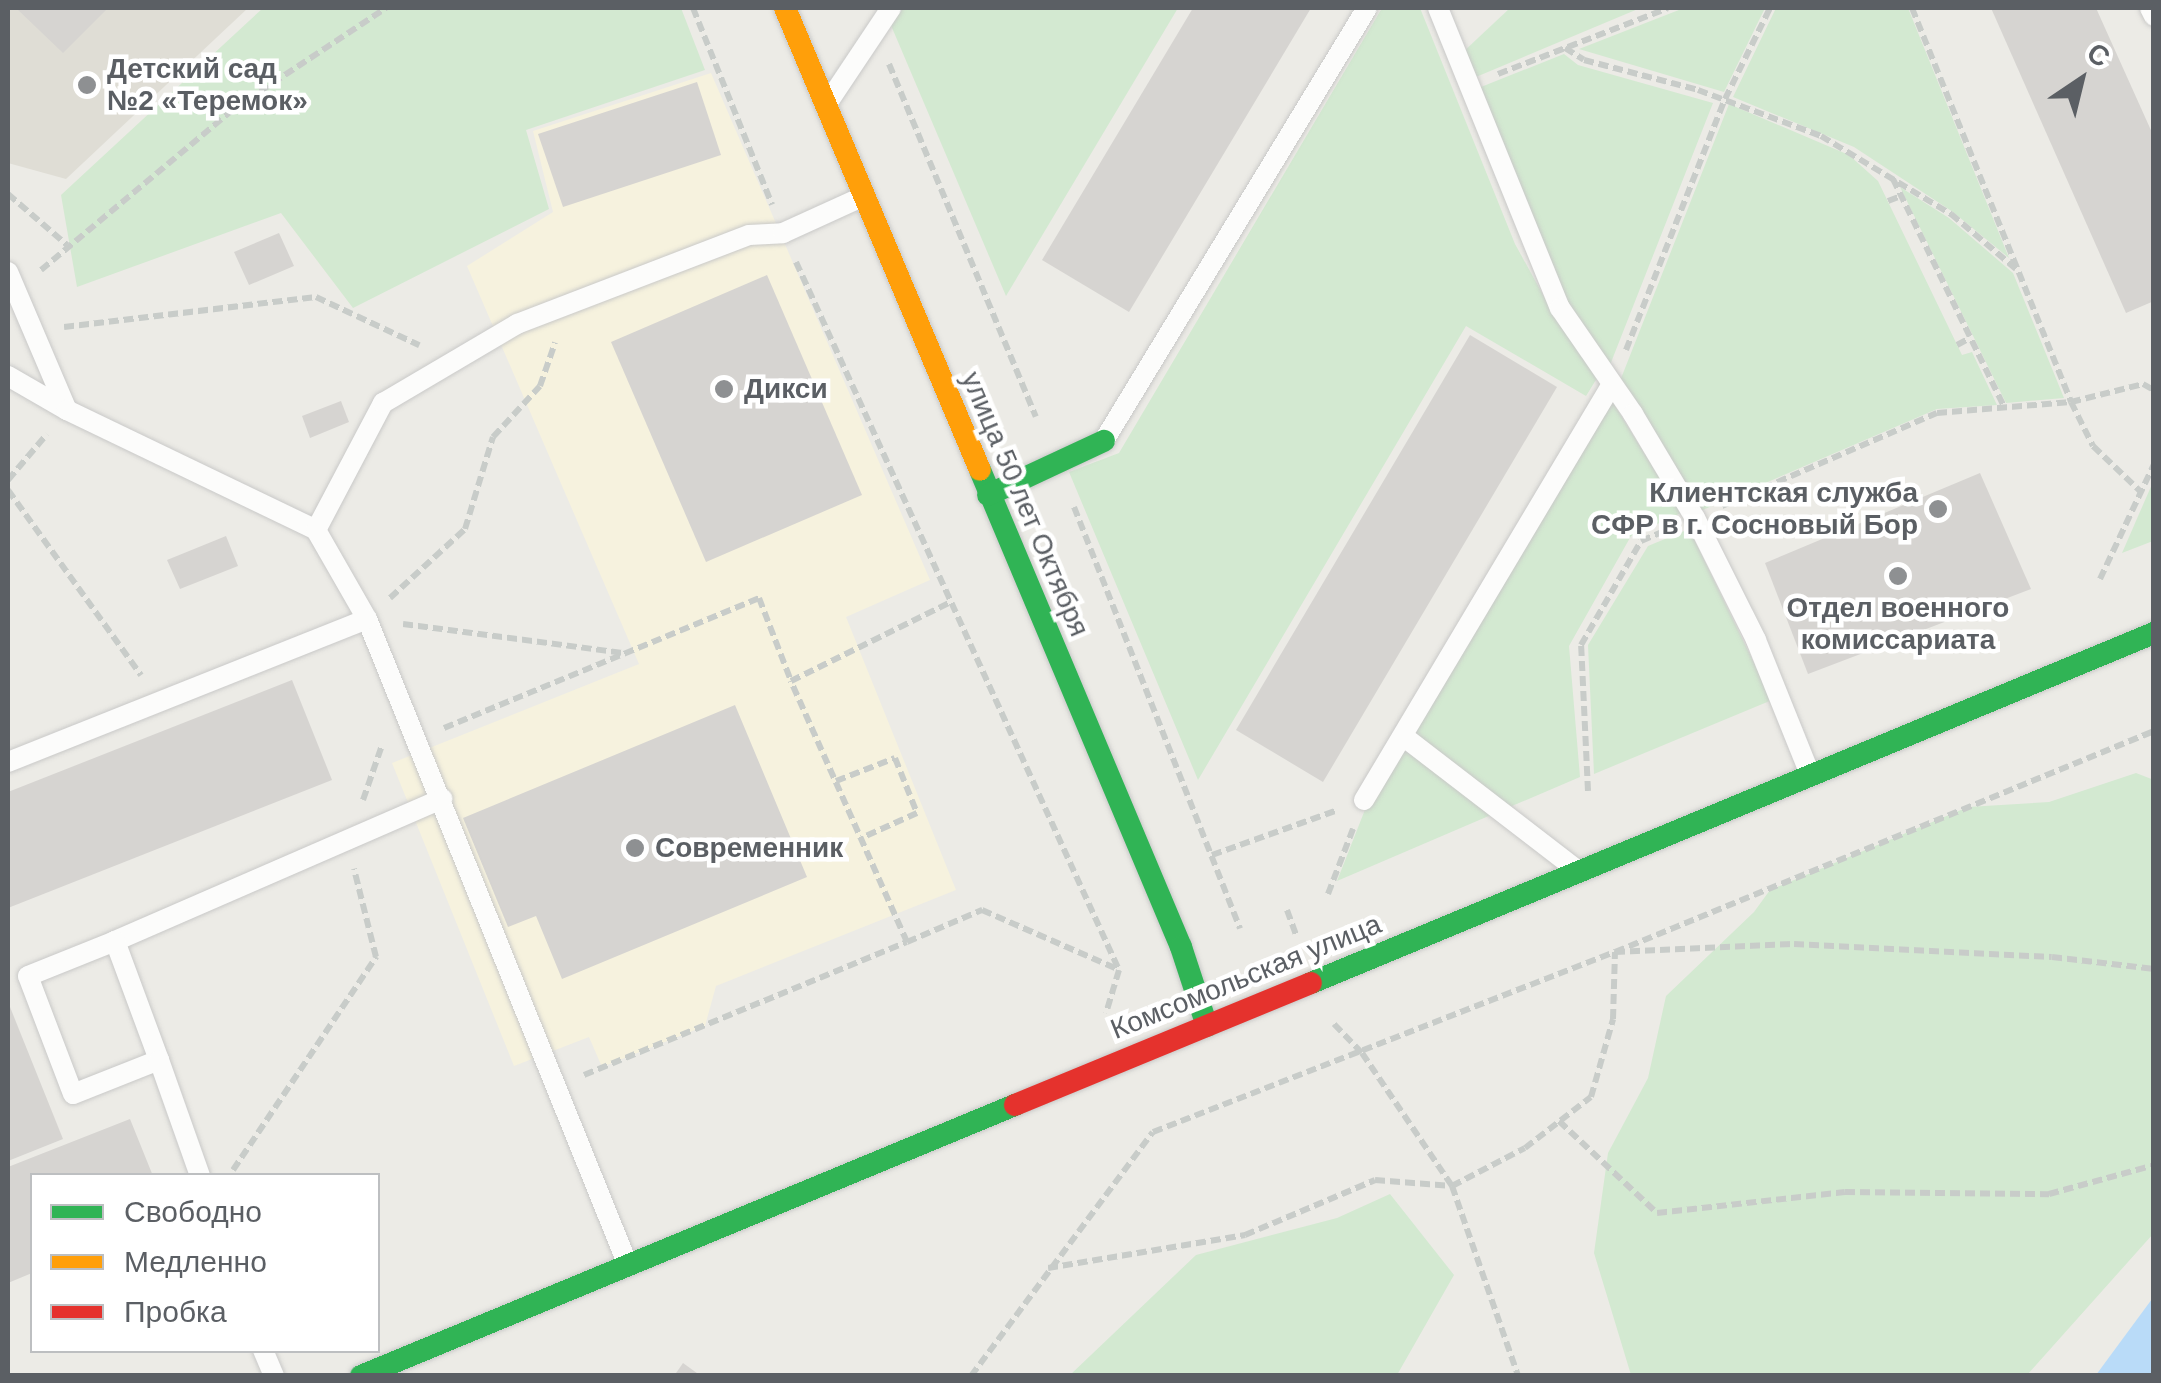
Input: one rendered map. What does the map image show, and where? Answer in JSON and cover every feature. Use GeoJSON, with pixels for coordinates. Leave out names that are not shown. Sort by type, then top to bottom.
{"type":"FeatureCollection","features":[{"type":"Feature","properties":{"kind":"street","name":"улица 50 лет Октября"},"geometry":{"type":"LineString","coordinates":[[785,8],[1180,947],[1207,1026]]}},
{"type":"Feature","properties":{"kind":"street"},"geometry":{"type":"LineString","coordinates":[[988,495],[1104,441]]}},
{"type":"Feature","properties":{"kind":"street","name":"Комсомольская улица"},"geometry":{"type":"LineString","coordinates":[[361,1376],[2154,633]]}},
{"type":"Feature","properties":{"kind":"lane"},"geometry":{"type":"LineString","coordinates":[[825,107],[891,8]]}},
{"type":"Feature","properties":{"kind":"lane"},"geometry":{"type":"LineString","coordinates":[[1104,441],[1367,8]]}},
{"type":"Feature","properties":{"kind":"lane"},"geometry":{"type":"LineString","coordinates":[[1438,8],[1560,308],[1695,518],[1756,640],[1810,776]]}},
{"type":"Feature","properties":{"kind":"lane"},"geometry":{"type":"LineString","coordinates":[[2150,8],[2154,16]]}},
{"type":"Feature","properties":{"kind":"lane"},"geometry":{"type":"LineString","coordinates":[[316,530],[384,403],[517,324],[749,235],[783,234],[863,196]]}},
{"type":"Feature","properties":{"kind":"lane"},"geometry":{"type":"LineString","coordinates":[[8,272],[67,410]]}},
{"type":"Feature","properties":{"kind":"lane"},"geometry":{"type":"LineString","coordinates":[[8,376],[67,410],[316,530],[367,619],[627,1265]]}},
{"type":"Feature","properties":{"kind":"lane"},"geometry":{"type":"LineString","coordinates":[[1364,800],[1612,384]]}},
{"type":"Feature","properties":{"kind":"lane"},"geometry":{"type":"LineString","coordinates":[[8,762],[367,619]]}},
{"type":"Feature","properties":{"kind":"lane"},"geometry":{"type":"LineString","coordinates":[[1403,736],[1579,871]]}},
{"type":"Feature","properties":{"kind":"lane"},"geometry":{"type":"LineString","coordinates":[[159,1060],[72,1094],[28,976],[442,799]]}},
{"type":"Feature","properties":{"kind":"lane"},"geometry":{"type":"LineString","coordinates":[[116,941],[199,1173]]}},
{"type":"Feature","properties":{"kind":"path"},"geometry":{"type":"LineString","coordinates":[[8,194],[68,245],[234,108],[386,8]]}},
{"type":"Feature","properties":{"kind":"path"},"geometry":{"type":"LineString","coordinates":[[693,8],[783,234],[1118,970],[1104,1019]]}},
{"type":"Feature","properties":{"kind":"path"},"geometry":{"type":"LineString","coordinates":[[1469,85],[1668,8]]}},
{"type":"Feature","properties":{"kind":"path"},"geometry":{"type":"LineString","coordinates":[[1612,384],[1725,99],[1770,8]]}},
{"type":"Feature","properties":{"kind":"path"},"geometry":{"type":"LineString","coordinates":[[1912,8],[2070,402],[2093,446],[2141,492]]}},
{"type":"Feature","properties":{"kind":"path"},"geometry":{"type":"LineString","coordinates":[[1566,48],[1584,60],[1725,99],[1821,136],[1951,214],[2018,270]]}},
{"type":"Feature","properties":{"kind":"path"},"geometry":{"type":"LineString","coordinates":[[1892,178],[2004,407]]}},
{"type":"Feature","properties":{"kind":"path"},"geometry":{"type":"LineString","coordinates":[[1888,201],[1901,196]]}},
{"type":"Feature","properties":{"kind":"path"},"geometry":{"type":"LineString","coordinates":[[33,331],[316,297],[455,361]]}},
{"type":"Feature","properties":{"kind":"path"},"geometry":{"type":"LineString","coordinates":[[367,619],[465,529],[493,437],[540,386],[568,304]]}},
{"type":"Feature","properties":{"kind":"path"},"geometry":{"type":"LineString","coordinates":[[1957,344],[1970,338]]}},
{"type":"Feature","properties":{"kind":"path"},"geometry":{"type":"LineString","coordinates":[[1588,790],[1581,645],[1642,541],[1937,413],[2070,402],[2143,384],[2154,390]]}},
{"type":"Feature","properties":{"kind":"path"},"geometry":{"type":"LineString","coordinates":[[8,480],[67,410]]}},
{"type":"Feature","properties":{"kind":"path"},"geometry":{"type":"LineString","coordinates":[[2100,579],[2154,464]]}},
{"type":"Feature","properties":{"kind":"path"},"geometry":{"type":"LineString","coordinates":[[8,490],[160,702]]}},
{"type":"Feature","properties":{"kind":"path"},"geometry":{"type":"LineString","coordinates":[[417,739],[759,598],[791,681],[907,942]]}},
{"type":"Feature","properties":{"kind":"path"},"geometry":{"type":"LineString","coordinates":[[791,681],[951,602]]}},
{"type":"Feature","properties":{"kind":"path"},"geometry":{"type":"LineString","coordinates":[[367,619],[626,654]]}},
{"type":"Feature","properties":{"kind":"path"},"geometry":{"type":"LineString","coordinates":[[232,1173],[376,958],[349,840],[400,697]]}},
{"type":"Feature","properties":{"kind":"path"},"geometry":{"type":"LineString","coordinates":[[971,1376],[1047,1269],[1153,1132],[1615,952],[2154,731]]}},
{"type":"Feature","properties":{"kind":"path"},"geometry":{"type":"LineString","coordinates":[[836,781],[895,758],[917,813],[861,838]]}},
{"type":"Feature","properties":{"kind":"path"},"geometry":{"type":"LineString","coordinates":[[1212,855],[1364,800]]}},
{"type":"Feature","properties":{"kind":"path"},"geometry":{"type":"LineString","coordinates":[[1328,894],[1364,800]]}},
{"type":"Feature","properties":{"kind":"path"},"geometry":{"type":"LineString","coordinates":[[554,1087],[982,910],[1118,970]]}},
{"type":"Feature","properties":{"kind":"path"},"geometry":{"type":"LineString","coordinates":[[1286,910],[1300,946]]}},
{"type":"Feature","properties":{"kind":"path"},"geometry":{"type":"LineString","coordinates":[[1615,952],[1794,944],[2052,958],[2154,969]]}},
{"type":"Feature","properties":{"kind":"path"},"geometry":{"type":"LineString","coordinates":[[1047,1269],[1246,1235],[1375,1180],[1452,1186],[1525,1148],[1591,1096],[1613,1019],[1615,952]]}},
{"type":"Feature","properties":{"kind":"path"},"geometry":{"type":"LineString","coordinates":[[1329,1020],[1362,1052],[1452,1186],[1518,1376]]}},
{"type":"Feature","properties":{"kind":"path"},"geometry":{"type":"LineString","coordinates":[[1559,1121],[1657,1213],[1846,1192],[2049,1194],[2154,1165]]}},
{"type":"Feature","properties":{"kind":"shaded area","name":"Детский сад №2 «Теремок»"},"geometry":{"type":"Polygon","coordinates":[[[8,8],[248,8],[66,179],[8,163],[8,8]]]}},
{"type":"Feature","properties":{"kind":"shaded area"},"geometry":{"type":"Polygon","coordinates":[[[711,73],[930,580],[846,617],[956,890],[716,986],[705,1026],[602,1067],[589,1037],[514,1066],[392,763],[639,664],[467,266],[553,212],[533,131],[711,73]]]}},
{"type":"Feature","properties":{"kind":"green space"},"geometry":{"type":"Polygon","coordinates":[[[263,8],[681,8],[705,70],[526,130],[549,209],[353,308],[281,213],[77,287],[61,195],[263,8]]]}},
{"type":"Feature","properties":{"kind":"green space"},"geometry":{"type":"Polygon","coordinates":[[[900,8],[1178,8],[1006,296],[890,23],[900,8]]]}},
{"type":"Feature","properties":{"kind":"green space"},"geometry":{"type":"Polygon","coordinates":[[[1382,8],[1420,8],[1515,244],[1553,313],[1599,375],[1586,396],[1466,326],[1198,780],[1069,472],[1119,453],[1382,8]]]}},
{"type":"Feature","properties":{"kind":"green space"},"geometry":{"type":"Polygon","coordinates":[[[1510,8],[1638,9],[1476,77],[1462,53],[1510,8]]]}},
{"type":"Feature","properties":{"kind":"green space"},"geometry":{"type":"Polygon","coordinates":[[[1684,8],[1765,8],[1724,92],[1579,49],[1684,8]]]}},
{"type":"Feature","properties":{"kind":"green space"},"geometry":{"type":"Polygon","coordinates":[[[1776,8],[1908,8],[2009,258],[1953,212],[1854,147],[1733,97],[1776,8]]]}},
{"type":"Feature","properties":{"kind":"green space"},"geometry":{"type":"Polygon","coordinates":[[[1564,54],[1578,65],[1713,103],[1610,365],[1570,307],[1476,89],[1564,54]]]}},
{"type":"Feature","properties":{"kind":"green space"},"geometry":{"type":"Polygon","coordinates":[[[1729,104],[1849,155],[1878,181],[1962,355],[1972,352],[1997,405],[1937,409],[1698,512],[1620,381],[1729,104]]]}},
{"type":"Feature","properties":{"kind":"green space"},"geometry":{"type":"Polygon","coordinates":[[[1900,187],[1949,218],[2013,273],[2064,398],[2006,403],[1900,187]]]}},
{"type":"Feature","properties":{"kind":"green space"},"geometry":{"type":"Polygon","coordinates":[[[1612,401],[1681,513],[1631,536],[1569,646],[1580,777],[1337,881],[1368,802],[1612,401]]]}},
{"type":"Feature","properties":{"kind":"green space"},"geometry":{"type":"Polygon","coordinates":[[[2153,482],[2153,541],[2122,553],[2153,482]]]}},
{"type":"Feature","properties":{"kind":"green space"},"geometry":{"type":"Polygon","coordinates":[[[1689,529],[1772,700],[1594,774],[1588,645],[1648,546],[1689,529]]]}},
{"type":"Feature","properties":{"kind":"green space"},"geometry":{"type":"Polygon","coordinates":[[[2136,773],[2154,780],[2153,1234],[2027,1375],[1631,1375],[1594,1253],[1608,1153],[1648,1078],[1666,996],[1754,912],[1770,890],[1968,807],[2049,802],[2136,773]]]}},
{"type":"Feature","properties":{"kind":"green space"},"geometry":{"type":"Polygon","coordinates":[[[1390,1194],[1454,1275],[1397,1375],[1070,1375],[1196,1255],[1337,1218],[1390,1194]]]}},
{"type":"Feature","properties":{"kind":"water"},"geometry":{"type":"Polygon","coordinates":[[[2152,1299],[2153,1375],[2096,1375],[2152,1299]]]}},
{"type":"Feature","properties":{"kind":"building"},"geometry":{"type":"Polygon","coordinates":[[[16,8],[108,8],[63,53],[16,8]]]}},
{"type":"Feature","properties":{"kind":"building"},"geometry":{"type":"Polygon","coordinates":[[[1193,8],[1311,8],[1129,312],[1042,260],[1193,8]]]}},
{"type":"Feature","properties":{"kind":"building"},"geometry":{"type":"Polygon","coordinates":[[[1991,8],[2096,8],[2154,137],[2154,301],[2126,313],[1991,8]]]}},
{"type":"Feature","properties":{"kind":"building"},"geometry":{"type":"Polygon","coordinates":[[[697,82],[721,155],[563,207],[538,134],[697,82]]]}},
{"type":"Feature","properties":{"kind":"building"},"geometry":{"type":"Polygon","coordinates":[[[279,233],[294,266],[249,285],[234,252],[279,233]]]}},
{"type":"Feature","properties":{"kind":"building","name":"Дикси"},"geometry":{"type":"Polygon","coordinates":[[[767,275],[862,495],[706,562],[611,342],[767,275]]]}},
{"type":"Feature","properties":{"kind":"building"},"geometry":{"type":"Polygon","coordinates":[[[1470,335],[1557,387],[1323,782],[1236,730],[1470,335]]]}},
{"type":"Feature","properties":{"kind":"building"},"geometry":{"type":"Polygon","coordinates":[[[341,401],[349,422],[310,438],[302,416],[341,401]]]}},
{"type":"Feature","properties":{"kind":"building","name":"Отдел военного комиссариата"},"geometry":{"type":"Polygon","coordinates":[[[1980,473],[2031,589],[1808,674],[1765,563],[1980,473]]]}},
{"type":"Feature","properties":{"kind":"building"},"geometry":{"type":"Polygon","coordinates":[[[226,536],[238,566],[180,589],[167,560],[226,536]]]}},
{"type":"Feature","properties":{"kind":"building"},"geometry":{"type":"Polygon","coordinates":[[[292,680],[332,780],[8,908],[8,792],[292,680]]]}},
{"type":"Feature","properties":{"kind":"building","name":"Современник"},"geometry":{"type":"Polygon","coordinates":[[[735,705],[807,877],[562,979],[536,916],[508,927],[463,818],[735,705]]]}},
{"type":"Feature","properties":{"kind":"building"},"geometry":{"type":"Polygon","coordinates":[[[8,1002],[63,1139],[8,1161],[8,1002]]]}},
{"type":"Feature","properties":{"kind":"building"},"geometry":{"type":"Polygon","coordinates":[[[130,1119],[152,1173],[30,1173],[30,1274],[8,1283],[8,1167],[130,1119]]]}},
{"type":"Feature","properties":{"kind":"building"},"geometry":{"type":"Polygon","coordinates":[[[683,1363],[701,1376],[674,1376],[683,1363]]]}},
{"type":"Feature","properties":{"kind":"traffic: fast"},"geometry":{"type":"LineString","coordinates":[[988,495],[1104,441]]}},
{"type":"Feature","properties":{"kind":"traffic: fast"},"geometry":{"type":"LineString","coordinates":[[980,470],[1181,947],[1207,1026]]}},
{"type":"Feature","properties":{"kind":"traffic: fast"},"geometry":{"type":"LineString","coordinates":[[1311,983],[2154,633]]}},
{"type":"Feature","properties":{"kind":"traffic: fast"},"geometry":{"type":"LineString","coordinates":[[361,1376],[1015,1105]]}},
{"type":"Feature","properties":{"kind":"traffic: slow"},"geometry":{"type":"LineString","coordinates":[[785,8],[980,470]]}},
{"type":"Feature","properties":{"kind":"traffic: jam"},"geometry":{"type":"LineString","coordinates":[[1015,1105],[1311,983]]}},
{"type":"Feature","properties":{"kind":"place","name":"Детский сад №2 «Теремок»"},"geometry":{"type":"Point","coordinates":[87,85]}},
{"type":"Feature","properties":{"kind":"place","name":"Дикси"},"geometry":{"type":"Point","coordinates":[724,389]}},
{"type":"Feature","properties":{"kind":"place","name":"Клиентская служба СФР в г. Сосновый Бор"},"geometry":{"type":"Point","coordinates":[1938,509]}},
{"type":"Feature","properties":{"kind":"place","name":"Отдел военного комиссариата"},"geometry":{"type":"Point","coordinates":[1898,576]}},
{"type":"Feature","properties":{"kind":"place","name":"Современник"},"geometry":{"type":"Point","coordinates":[635,848]}}]}
